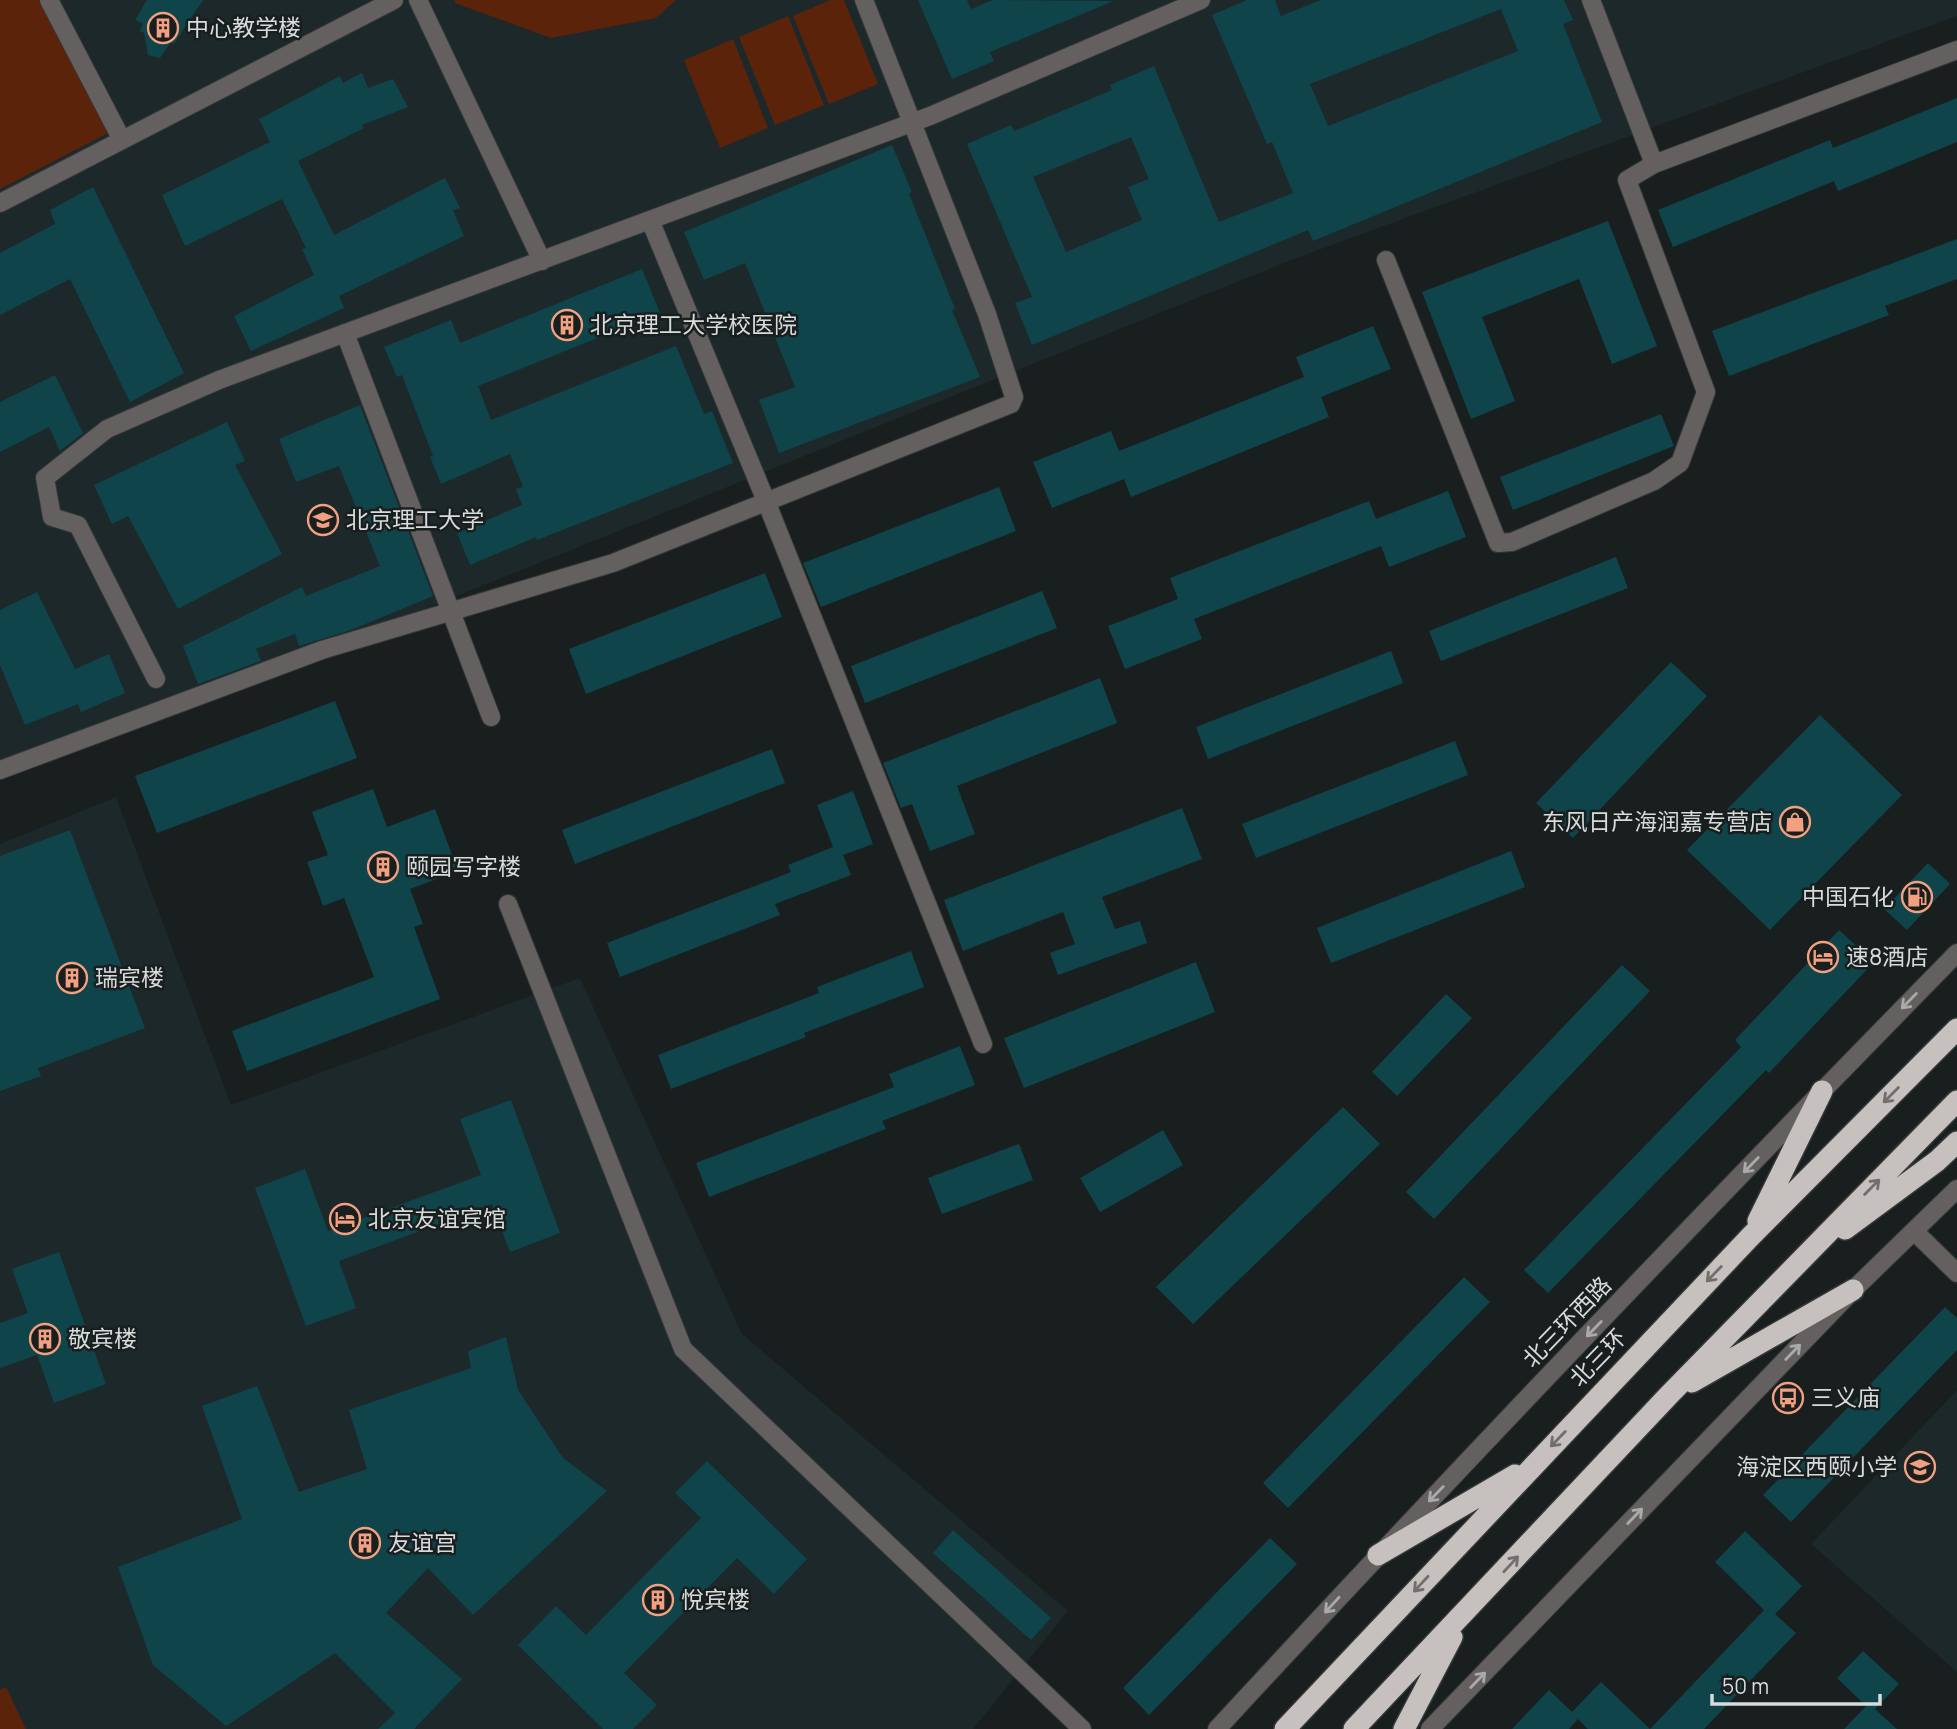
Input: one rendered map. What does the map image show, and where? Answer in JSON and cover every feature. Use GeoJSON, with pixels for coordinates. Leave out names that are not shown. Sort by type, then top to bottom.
{"type":"FeatureCollection","features":[{"type":"Feature","properties":{"kind":"highway","name":"北三环"},"geometry":{"type":"LineString","coordinates":[[1285,1729],[1749,1237],[1957,1029]]}},
{"type":"Feature","properties":{"kind":"highway"},"geometry":{"type":"LineString","coordinates":[[1749,1237],[1822,1091]]}},
{"type":"Feature","properties":{"kind":"highway"},"geometry":{"type":"LineString","coordinates":[[1354,1729],[1669,1395],[1957,1101]]}},
{"type":"Feature","properties":{"kind":"highway"},"geometry":{"type":"LineString","coordinates":[[1790,1270],[1937,1161],[1957,1142]]}},
{"type":"Feature","properties":{"kind":"highway"},"geometry":{"type":"LineString","coordinates":[[1669,1395],[1853,1290]]}},
{"type":"Feature","properties":{"kind":"highway"},"geometry":{"type":"LineString","coordinates":[[1378,1555],[1535,1463]]}},
{"type":"Feature","properties":{"kind":"highway"},"geometry":{"type":"LineString","coordinates":[[1404,1729],[1464,1614]]}},
{"type":"Feature","properties":{"kind":"street"},"geometry":{"type":"LineString","coordinates":[[49,0],[122,140]]}},
{"type":"Feature","properties":{"kind":"street"},"geometry":{"type":"LineString","coordinates":[[0,203],[394,0]]}},
{"type":"Feature","properties":{"kind":"street"},"geometry":{"type":"LineString","coordinates":[[418,0],[542,261]]}},
{"type":"Feature","properties":{"kind":"street"},"geometry":{"type":"LineString","coordinates":[[0,770],[322,650],[613,563],[1011,404],[1014,397],[986,314],[864,0]]}},
{"type":"Feature","properties":{"kind":"street"},"geometry":{"type":"LineString","coordinates":[[156,679],[78,525],[52,517],[45,478],[107,429],[219,380],[912,123],[1200,0]]}},
{"type":"Feature","properties":{"kind":"street"},"geometry":{"type":"LineString","coordinates":[[1591,0],[1654,164]]}},
{"type":"Feature","properties":{"kind":"street"},"geometry":{"type":"LineString","coordinates":[[1385,260],[1497,543],[1512,542],[1654,481],[1680,463],[1706,392],[1627,180],[1654,164],[1957,50]]}},
{"type":"Feature","properties":{"kind":"street"},"geometry":{"type":"LineString","coordinates":[[650,220],[766,501],[983,1044]]}},
{"type":"Feature","properties":{"kind":"street"},"geometry":{"type":"LineString","coordinates":[[345,333],[491,717]]}},
{"type":"Feature","properties":{"kind":"street"},"geometry":{"type":"LineString","coordinates":[[508,904],[683,1349],[1082,1729]]}},
{"type":"Feature","properties":{"kind":"street","name":"北三环西路"},"geometry":{"type":"LineString","coordinates":[[1217,1729],[1378,1555],[1957,953]]}},
{"type":"Feature","properties":{"kind":"street"},"geometry":{"type":"LineString","coordinates":[[1430,1729],[1853,1290],[1957,1189]]}},
{"type":"Feature","properties":{"kind":"street"},"geometry":{"type":"LineString","coordinates":[[1914,1231],[1957,1273]]}},
{"type":"Feature","properties":{"kind":"shaded area","name":"北京理工大学"},"geometry":{"type":"Polygon","coordinates":[[[0,0],[1957,0],[1957,16],[1291,260],[0,780],[0,0]]]}},
{"type":"Feature","properties":{"kind":"shaded area"},"geometry":{"type":"Polygon","coordinates":[[[0,0],[45,0],[112,131],[0,189],[0,0]]]}},
{"type":"Feature","properties":{"kind":"shaded area"},"geometry":{"type":"Polygon","coordinates":[[[454,0],[676,0],[656,18],[551,38],[455,3],[454,0]]]}},
{"type":"Feature","properties":{"kind":"shaded area"},"geometry":{"type":"Polygon","coordinates":[[[830,0],[844,0],[878,84],[829,104],[793,16],[830,0]]]}},
{"type":"Feature","properties":{"kind":"shaded area"},"geometry":{"type":"Polygon","coordinates":[[[788,16],[824,105],[775,125],[739,37],[788,16]]]}},
{"type":"Feature","properties":{"kind":"shaded area"},"geometry":{"type":"Polygon","coordinates":[[[733,39],[768,128],[720,148],[684,60],[733,39]]]}},
{"type":"Feature","properties":{"kind":"shaded area","name":"北京友谊宾馆"},"geometry":{"type":"Polygon","coordinates":[[[116,797],[231,1105],[580,978],[742,1334],[1068,1611],[973,1729],[0,1729],[0,844],[116,797]]]}},
{"type":"Feature","properties":{"kind":"shaded area","name":"海淀区西颐小学"},"geometry":{"type":"Polygon","coordinates":[[[1957,1390],[1957,1672],[1811,1544],[1957,1390]]]}},
{"type":"Feature","properties":{"kind":"shaded area"},"geometry":{"type":"Polygon","coordinates":[[[6,1687],[26,1729],[0,1729],[0,1690],[6,1687]]]}},
{"type":"Feature","properties":{"kind":"building","name":"中心教学楼"},"geometry":{"type":"Polygon","coordinates":[[[147,0],[203,0],[174,44],[171,42],[160,58],[148,55],[144,33],[140,31],[143,24],[135,20],[147,0]]]}},
{"type":"Feature","properties":{"kind":"building"},"geometry":{"type":"Polygon","coordinates":[[[918,0],[967,0],[971,9],[993,0],[1114,1],[990,52],[994,61],[952,79],[918,0]]]}},
{"type":"Feature","properties":{"kind":"building"},"geometry":{"type":"Polygon","coordinates":[[[1247,0],[1275,0],[1281,16],[1321,0],[1564,0],[1573,20],[1563,24],[1602,122],[1313,241],[1308,230],[1032,345],[1015,303],[1032,297],[967,144],[1011,125],[1014,131],[1112,90],[1110,85],[1154,66],[1219,222],[1293,193],[1272,142],[1267,144],[1212,15],[1247,0]],[[1501,9],[1310,84],[1328,126],[1518,51],[1501,9]],[[1131,137],[1033,177],[1066,252],[1142,220],[1128,187],[1149,179],[1131,137]]]}},
{"type":"Feature","properties":{"kind":"building"},"geometry":{"type":"Polygon","coordinates":[[[362,73],[368,88],[393,79],[408,107],[362,125],[364,128],[298,161],[334,235],[445,178],[460,208],[453,210],[464,236],[339,296],[344,308],[251,351],[234,316],[314,275],[302,249],[306,248],[282,199],[185,246],[162,195],[270,142],[259,119],[340,76],[343,83],[362,73]]]}},
{"type":"Feature","properties":{"kind":"building"},"geometry":{"type":"Polygon","coordinates":[[[1957,98],[1957,142],[1838,191],[1834,181],[1673,247],[1658,210],[1830,140],[1833,148],[1957,98]]]}},
{"type":"Feature","properties":{"kind":"building"},"geometry":{"type":"Polygon","coordinates":[[[892,145],[955,309],[952,310],[980,377],[779,453],[759,400],[795,387],[745,263],[704,280],[684,232],[892,145]]]}},
{"type":"Feature","properties":{"kind":"building"},"geometry":{"type":"Polygon","coordinates":[[[93,187],[184,373],[130,402],[70,279],[0,315],[0,253],[55,224],[50,210],[93,187]]]}},
{"type":"Feature","properties":{"kind":"building"},"geometry":{"type":"Polygon","coordinates":[[[1608,221],[1657,346],[1612,364],[1579,279],[1482,317],[1515,401],[1471,419],[1422,292],[1608,221]]]}},
{"type":"Feature","properties":{"kind":"building"},"geometry":{"type":"Polygon","coordinates":[[[1957,239],[1957,279],[1885,306],[1889,315],[1729,376],[1712,331],[1957,239]]]}},
{"type":"Feature","properties":{"kind":"building"},"geometry":{"type":"Polygon","coordinates":[[[642,269],[660,313],[478,386],[491,420],[676,346],[704,414],[712,411],[733,463],[537,540],[536,537],[470,565],[457,533],[522,505],[516,489],[523,487],[510,454],[441,484],[402,375],[397,377],[384,347],[451,320],[460,343],[642,269]]]}},
{"type":"Feature","properties":{"kind":"building"},"geometry":{"type":"Polygon","coordinates":[[[1373,326],[1391,369],[1321,397],[1329,417],[1131,497],[1124,479],[1052,508],[1033,462],[1111,431],[1119,451],[1304,377],[1296,357],[1373,326]]]}},
{"type":"Feature","properties":{"kind":"building"},"geometry":{"type":"Polygon","coordinates":[[[55,375],[83,433],[60,451],[49,427],[0,452],[0,402],[55,375]]]}},
{"type":"Feature","properties":{"kind":"building"},"geometry":{"type":"Polygon","coordinates":[[[360,405],[433,596],[351,630],[299,646],[295,634],[256,649],[261,661],[198,684],[183,646],[302,587],[306,596],[380,566],[339,466],[296,482],[279,439],[360,405]]]}},
{"type":"Feature","properties":{"kind":"building"},"geometry":{"type":"Polygon","coordinates":[[[1661,414],[1674,446],[1513,510],[1500,477],[1661,414]]]}},
{"type":"Feature","properties":{"kind":"building"},"geometry":{"type":"Polygon","coordinates":[[[227,422],[245,461],[235,465],[282,554],[178,609],[128,516],[112,524],[94,485],[227,422]]]}},
{"type":"Feature","properties":{"kind":"building"},"geometry":{"type":"Polygon","coordinates":[[[999,487],[1016,531],[821,607],[803,563],[999,487]]]}},
{"type":"Feature","properties":{"kind":"building"},"geometry":{"type":"Polygon","coordinates":[[[1448,491],[1466,537],[1389,567],[1381,546],[1194,619],[1202,639],[1125,669],[1108,626],[1178,599],[1170,578],[1369,501],[1376,519],[1448,491]]]}},
{"type":"Feature","properties":{"kind":"building"},"geometry":{"type":"Polygon","coordinates":[[[1616,557],[1628,588],[1441,661],[1429,631],[1616,557]]]}},
{"type":"Feature","properties":{"kind":"building"},"geometry":{"type":"Polygon","coordinates":[[[765,573],[782,617],[586,694],[569,649],[765,573]]]}},
{"type":"Feature","properties":{"kind":"building"},"geometry":{"type":"Polygon","coordinates":[[[1042,591],[1057,628],[865,703],[851,666],[1042,591]]]}},
{"type":"Feature","properties":{"kind":"building"},"geometry":{"type":"Polygon","coordinates":[[[37,592],[75,669],[109,654],[125,693],[81,712],[78,704],[25,725],[0,665],[0,610],[37,592]]]}},
{"type":"Feature","properties":{"kind":"building"},"geometry":{"type":"Polygon","coordinates":[[[1391,651],[1403,683],[1208,759],[1196,727],[1391,651]]]}},
{"type":"Feature","properties":{"kind":"building"},"geometry":{"type":"Polygon","coordinates":[[[1671,662],[1707,696],[1573,838],[1536,803],[1671,662]]]}},
{"type":"Feature","properties":{"kind":"building"},"geometry":{"type":"Polygon","coordinates":[[[1100,678],[1117,723],[957,786],[975,834],[930,851],[912,804],[901,808],[883,763],[1100,678]]]}},
{"type":"Feature","properties":{"kind":"building"},"geometry":{"type":"Polygon","coordinates":[[[335,701],[357,758],[157,833],[135,776],[335,701]]]}},
{"type":"Feature","properties":{"kind":"building","name":"东风日产海润嘉专营店"},"geometry":{"type":"Polygon","coordinates":[[[1820,715],[1902,795],[1770,930],[1687,850],[1820,715]]]}},
{"type":"Feature","properties":{"kind":"building"},"geometry":{"type":"Polygon","coordinates":[[[1455,741],[1468,775],[1256,858],[1242,824],[1455,741]]]}},
{"type":"Feature","properties":{"kind":"building"},"geometry":{"type":"Polygon","coordinates":[[[772,749],[785,783],[575,864],[562,830],[772,749]]]}},
{"type":"Feature","properties":{"kind":"building"},"geometry":{"type":"Polygon","coordinates":[[[373,789],[387,827],[435,809],[458,871],[410,889],[423,924],[414,927],[440,999],[247,1071],[232,1031],[374,977],[344,898],[323,906],[307,862],[328,855],[312,812],[373,789]]]}},
{"type":"Feature","properties":{"kind":"building"},"geometry":{"type":"Polygon","coordinates":[[[853,791],[873,844],[843,855],[851,875],[775,904],[780,915],[620,977],[607,943],[791,872],[788,865],[833,847],[817,805],[853,791]]]}},
{"type":"Feature","properties":{"kind":"building"},"geometry":{"type":"Polygon","coordinates":[[[1182,808],[1202,859],[1102,897],[1115,929],[1140,921],[1147,943],[1058,975],[1050,953],[1075,944],[1063,912],[963,951],[944,900],[1182,808]]]}},
{"type":"Feature","properties":{"kind":"building","name":"瑞宾楼"},"geometry":{"type":"Polygon","coordinates":[[[70,830],[145,1028],[38,1068],[41,1076],[0,1091],[0,856],[70,830]]]}},
{"type":"Feature","properties":{"kind":"building"},"geometry":{"type":"Polygon","coordinates":[[[1511,851],[1525,887],[1331,963],[1317,928],[1511,851]]]}},
{"type":"Feature","properties":{"kind":"building","name":"中国石化"},"geometry":{"type":"Polygon","coordinates":[[[1928,863],[1950,884],[1907,930],[1884,909],[1928,863]]]}},
{"type":"Feature","properties":{"kind":"building"},"geometry":{"type":"Polygon","coordinates":[[[1839,930],[1874,962],[1769,1073],[1766,1070],[1548,1293],[1524,1270],[1741,1047],[1735,1040],[1839,930]]]}},
{"type":"Feature","properties":{"kind":"building"},"geometry":{"type":"Polygon","coordinates":[[[911,951],[924,987],[804,1033],[806,1037],[671,1089],[658,1055],[819,993],[817,987],[911,951]]]}},
{"type":"Feature","properties":{"kind":"building"},"geometry":{"type":"Polygon","coordinates":[[[1196,962],[1215,1012],[1024,1088],[1004,1038],[1196,962]]]}},
{"type":"Feature","properties":{"kind":"building"},"geometry":{"type":"Polygon","coordinates":[[[1622,965],[1650,991],[1434,1219],[1406,1192],[1622,965]]]}},
{"type":"Feature","properties":{"kind":"building"},"geometry":{"type":"Polygon","coordinates":[[[1446,994],[1472,1018],[1397,1096],[1372,1072],[1446,994]]]}},
{"type":"Feature","properties":{"kind":"building"},"geometry":{"type":"Polygon","coordinates":[[[960,1046],[975,1085],[882,1121],[886,1129],[709,1197],[696,1163],[894,1087],[889,1074],[960,1046]]]}},
{"type":"Feature","properties":{"kind":"building"},"geometry":{"type":"Polygon","coordinates":[[[511,1100],[560,1233],[510,1252],[492,1204],[339,1261],[356,1308],[306,1326],[255,1188],[305,1169],[328,1231],[481,1175],[460,1119],[511,1100]]]}},
{"type":"Feature","properties":{"kind":"building"},"geometry":{"type":"Polygon","coordinates":[[[1343,1107],[1380,1144],[1193,1324],[1156,1287],[1343,1107]]]}},
{"type":"Feature","properties":{"kind":"building"},"geometry":{"type":"Polygon","coordinates":[[[1163,1130],[1183,1165],[1100,1212],[1080,1178],[1163,1130]]]}},
{"type":"Feature","properties":{"kind":"building"},"geometry":{"type":"Polygon","coordinates":[[[1019,1144],[1033,1180],[942,1214],[928,1178],[1019,1144]]]}},
{"type":"Feature","properties":{"kind":"building","name":"敬宾楼"},"geometry":{"type":"Polygon","coordinates":[[[59,1252],[106,1384],[54,1403],[37,1355],[0,1368],[0,1323],[28,1313],[12,1269],[59,1252]]]}},
{"type":"Feature","properties":{"kind":"building"},"geometry":{"type":"Polygon","coordinates":[[[1464,1277],[1490,1302],[1288,1508],[1263,1483],[1464,1277]]]}},
{"type":"Feature","properties":{"kind":"building"},"geometry":{"type":"Polygon","coordinates":[[[1945,1307],[1957,1318],[1957,1350],[1791,1522],[1763,1495],[1945,1307]]]}},
{"type":"Feature","properties":{"kind":"building","name":"友谊宫"},"geometry":{"type":"Polygon","coordinates":[[[506,1337],[518,1390],[563,1458],[607,1491],[473,1615],[428,1568],[386,1613],[462,1679],[414,1729],[378,1729],[395,1713],[335,1653],[226,1726],[153,1665],[118,1567],[242,1519],[202,1406],[257,1386],[299,1492],[367,1469],[349,1410],[471,1368],[468,1351],[506,1337]]]}},
{"type":"Feature","properties":{"kind":"building","name":"悅宾楼"},"geometry":{"type":"Polygon","coordinates":[[[707,1461],[807,1559],[774,1594],[737,1558],[624,1673],[657,1705],[633,1729],[603,1729],[518,1645],[556,1606],[586,1635],[701,1518],[675,1493],[707,1461]]]}},
{"type":"Feature","properties":{"kind":"building"},"geometry":{"type":"Polygon","coordinates":[[[953,1530],[1051,1618],[1031,1640],[933,1553],[953,1530]]]}},
{"type":"Feature","properties":{"kind":"building"},"geometry":{"type":"Polygon","coordinates":[[[1745,1531],[1802,1586],[1775,1614],[1796,1633],[1704,1729],[1650,1729],[1764,1610],[1715,1562],[1745,1531]]]}},
{"type":"Feature","properties":{"kind":"building"},"geometry":{"type":"Polygon","coordinates":[[[1270,1538],[1297,1564],[1149,1715],[1123,1688],[1270,1538]]]}},
{"type":"Feature","properties":{"kind":"building"},"geometry":{"type":"Polygon","coordinates":[[[1863,1651],[1899,1684],[1875,1709],[1897,1729],[1844,1729],[1866,1706],[1837,1678],[1863,1651]]]}},
{"type":"Feature","properties":{"kind":"building"},"geometry":{"type":"Polygon","coordinates":[[[1601,1682],[1650,1729],[1588,1729],[1578,1719],[1569,1729],[1512,1729],[1549,1690],[1572,1712],[1601,1682]]]}},
{"type":"Feature","properties":{"kind":"place","name":"中心教学楼"},"geometry":{"type":"Point","coordinates":[163,28]}},
{"type":"Feature","properties":{"kind":"place","name":"北京理工大学校医院"},"geometry":{"type":"Point","coordinates":[567,325]}},
{"type":"Feature","properties":{"kind":"place","name":"北京理工大学"},"geometry":{"type":"Point","coordinates":[323,520]}},
{"type":"Feature","properties":{"kind":"place","name":"东风日产海润嘉专营店"},"geometry":{"type":"Point","coordinates":[1795,822]}},
{"type":"Feature","properties":{"kind":"place","name":"颐园写字楼"},"geometry":{"type":"Point","coordinates":[383,867]}},
{"type":"Feature","properties":{"kind":"place","name":"中国石化"},"geometry":{"type":"Point","coordinates":[1917,897]}},
{"type":"Feature","properties":{"kind":"place","name":"速8酒店"},"geometry":{"type":"Point","coordinates":[1823,957]}},
{"type":"Feature","properties":{"kind":"place","name":"瑞宾楼"},"geometry":{"type":"Point","coordinates":[72,978]}},
{"type":"Feature","properties":{"kind":"place","name":"北京友谊宾馆"},"geometry":{"type":"Point","coordinates":[345,1219]}},
{"type":"Feature","properties":{"kind":"place","name":"敬宾楼"},"geometry":{"type":"Point","coordinates":[45,1339]}},
{"type":"Feature","properties":{"kind":"place","name":"三义庙"},"geometry":{"type":"Point","coordinates":[1788,1398]}},
{"type":"Feature","properties":{"kind":"place","name":"海淀区西颐小学"},"geometry":{"type":"Point","coordinates":[1920,1467]}},
{"type":"Feature","properties":{"kind":"place","name":"友谊宫"},"geometry":{"type":"Point","coordinates":[365,1543]}},
{"type":"Feature","properties":{"kind":"place","name":"悅宾楼"},"geometry":{"type":"Point","coordinates":[658,1600]}}]}
